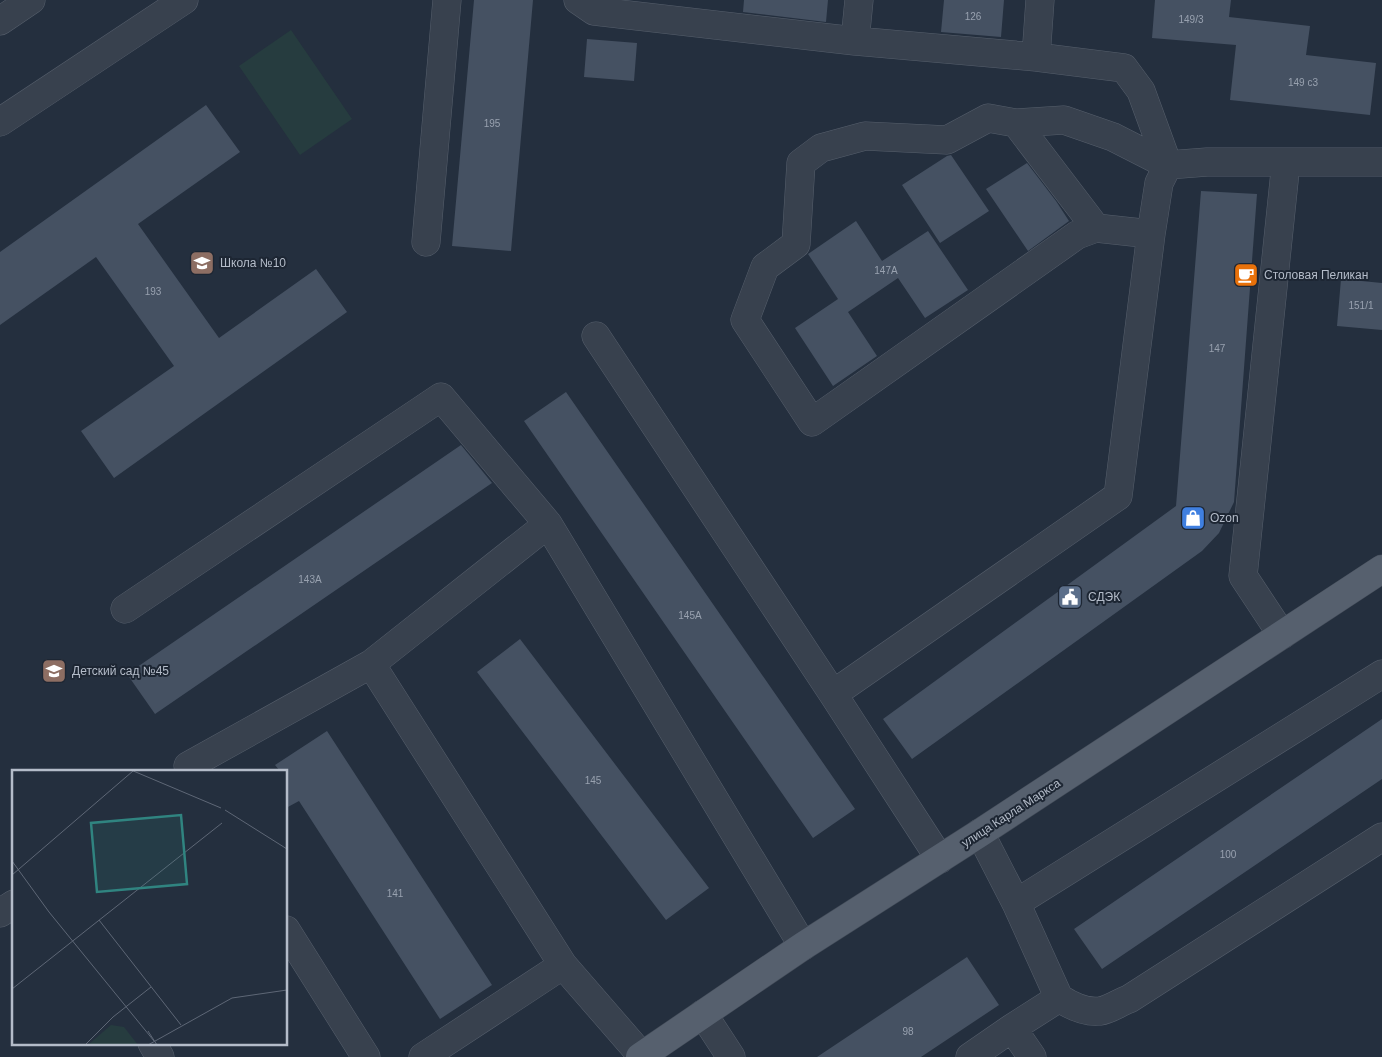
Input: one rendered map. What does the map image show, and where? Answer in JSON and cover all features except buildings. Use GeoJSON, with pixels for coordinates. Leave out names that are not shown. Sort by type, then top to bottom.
{"type":"FeatureCollection","features":[{"type":"Feature","properties":{"kind":"main road","name":"улица Карла Маркса"},"geometry":{"type":"LineString","coordinates":[[641,1056],[803,946],[980,833],[1382,569]]}},
{"type":"Feature","properties":{"kind":"lane"},"geometry":{"type":"LineString","coordinates":[[0,21],[31,0]]}},
{"type":"Feature","properties":{"kind":"lane"},"geometry":{"type":"LineString","coordinates":[[0,122],[184,0]]}},
{"type":"Feature","properties":{"kind":"lane"},"geometry":{"type":"LineString","coordinates":[[426,242],[447,0]]}},
{"type":"Feature","properties":{"kind":"lane"},"geometry":{"type":"LineString","coordinates":[[578,0],[594,11],[677,10],[855,41],[1036,57],[1124,68],[1141,91],[1168,165],[1159,183],[1151,234],[1118,496],[833,694]]}},
{"type":"Feature","properties":{"kind":"lane"},"geometry":{"type":"LineString","coordinates":[[855,41],[859,0]]}},
{"type":"Feature","properties":{"kind":"lane"},"geometry":{"type":"LineString","coordinates":[[1036,57],[1040,0]]}},
{"type":"Feature","properties":{"kind":"lane"},"geometry":{"type":"LineString","coordinates":[[1151,234],[1096,228],[1077,235],[812,422],[745,320],[765,267],[796,244],[801,162],[821,148],[865,136],[946,140],[988,118],[1016,123],[1064,120],[1113,137],[1168,165],[1207,162],[1382,162]]}},
{"type":"Feature","properties":{"kind":"lane"},"geometry":{"type":"LineString","coordinates":[[1016,123],[1096,228]]}},
{"type":"Feature","properties":{"kind":"lane"},"geometry":{"type":"LineString","coordinates":[[1282,634],[1242,576],[1286,162]]}},
{"type":"Feature","properties":{"kind":"lane"},"geometry":{"type":"LineString","coordinates":[[596,336],[940,859]]}},
{"type":"Feature","properties":{"kind":"lane"},"geometry":{"type":"LineString","coordinates":[[125,609],[441,397],[548,524],[803,946]]}},
{"type":"Feature","properties":{"kind":"lane"},"geometry":{"type":"LineString","coordinates":[[188,766],[371,664],[548,524]]}},
{"type":"Feature","properties":{"kind":"lane"},"geometry":{"type":"LineString","coordinates":[[371,664],[563,965],[641,1056]]}},
{"type":"Feature","properties":{"kind":"lane"},"geometry":{"type":"LineString","coordinates":[[1016,903],[1382,674]]}},
{"type":"Feature","properties":{"kind":"lane"},"geometry":{"type":"LineString","coordinates":[[980,833],[1016,903],[1059,998],[1067,1004],[1078,1008],[1101,1011],[1129,998],[1382,837]]}},
{"type":"Feature","properties":{"kind":"lane"},"geometry":{"type":"LineString","coordinates":[[0,913],[12,905]]}},
{"type":"Feature","properties":{"kind":"lane"},"geometry":{"type":"LineString","coordinates":[[288,933],[366,1057]]}},
{"type":"Feature","properties":{"kind":"lane"},"geometry":{"type":"LineString","coordinates":[[423,1057],[563,965]]}},
{"type":"Feature","properties":{"kind":"lane"},"geometry":{"type":"LineString","coordinates":[[970,1057],[1059,998]]}},
{"type":"Feature","properties":{"kind":"lane"},"geometry":{"type":"LineString","coordinates":[[703,1014],[731,1057]]}},
{"type":"Feature","properties":{"kind":"lane"},"geometry":{"type":"LineString","coordinates":[[1012,1028],[1032,1057]]}},
{"type":"Feature","properties":{"kind":"lane"},"geometry":{"type":"LineString","coordinates":[[153,1044],[160,1057]]}},
{"type":"Feature","properties":{"kind":"green space"},"geometry":{"type":"Polygon","coordinates":[[[291,30],[352,119],[300,155],[239,66],[291,30]]]}},
{"type":"Feature","properties":{"kind":"place","name":"Школа №10"},"geometry":{"type":"Point","coordinates":[202,263]}},
{"type":"Feature","properties":{"kind":"place","name":"Столовая Пеликан"},"geometry":{"type":"Point","coordinates":[1246,275]}},
{"type":"Feature","properties":{"kind":"place","name":"Ozon"},"geometry":{"type":"Point","coordinates":[1193,518]}},
{"type":"Feature","properties":{"kind":"place","name":"СДЭК"},"geometry":{"type":"Point","coordinates":[1070,597]}},
{"type":"Feature","properties":{"kind":"place","name":"Детский сад №45"},"geometry":{"type":"Point","coordinates":[54,671]}}]}
